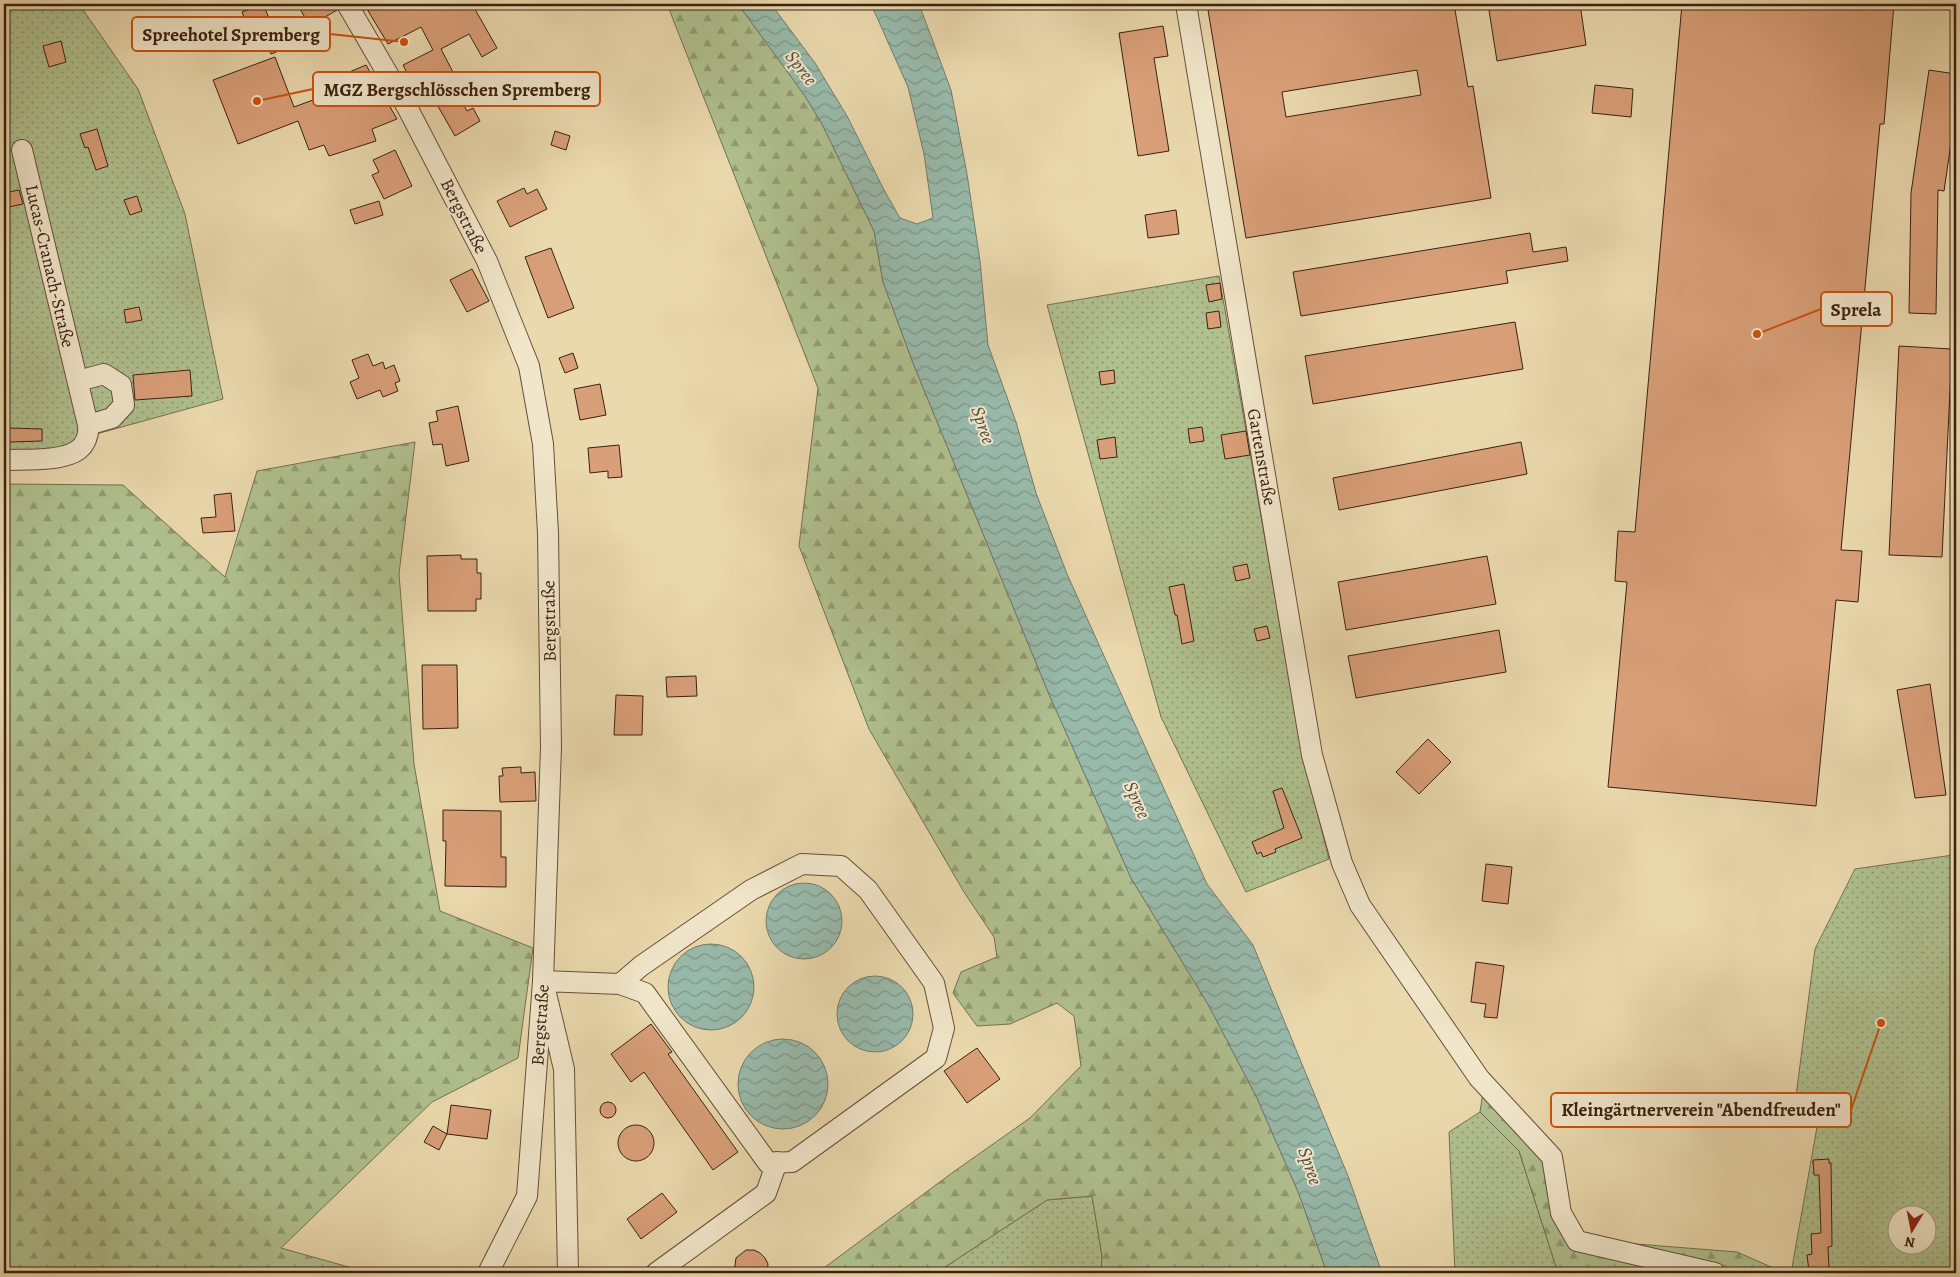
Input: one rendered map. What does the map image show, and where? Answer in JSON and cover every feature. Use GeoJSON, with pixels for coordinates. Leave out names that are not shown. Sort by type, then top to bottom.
{"type":"FeatureCollection","features":[{"type":"Feature","properties":{"kind":"street","name":"Bergstraße"},"geometry":{"type":"LineString","coordinates":[[347,4],[407,107],[487,261],[529,366],[543,444],[548,533],[551,747],[544,982],[526,1196],[488,1273]]}},
{"type":"Feature","properties":{"kind":"street","name":"Gartenstraße"},"geometry":{"type":"LineString","coordinates":[[1186,4],[1312,756],[1342,863],[1360,905],[1479,1078],[1552,1157],[1561,1213],[1577,1241],[1715,1273]]}},
{"type":"Feature","properties":{"kind":"street","name":"Lucas-Cranach-Straße"},"geometry":{"type":"LineString","coordinates":[[22,150],[88,426]]}},
{"type":"Feature","properties":{"kind":"street"},"geometry":{"type":"LineString","coordinates":[[4,460],[60,457],[79,450],[88,436],[88,426],[112,418],[124,405],[121,385],[104,374],[78,381]]}},
{"type":"Feature","properties":{"kind":"street"},"geometry":{"type":"LineString","coordinates":[[568,1273],[564,1069],[544,982],[620,984],[645,993],[768,1162],[792,1162],[936,1058],[944,1028],[934,982],[868,890],[841,866],[802,864],[751,890],[641,966],[620,984]]}},
{"type":"Feature","properties":{"kind":"street"},"geometry":{"type":"LineString","coordinates":[[656,1273],[766,1193],[777,1162]]}},
{"type":"Feature","properties":{"kind":"green space"},"geometry":{"type":"Polygon","coordinates":[[[4,4],[79,4],[138,89],[185,214],[223,399],[89,436],[79,450],[4,459],[4,4]]]}},
{"type":"Feature","properties":{"kind":"green space"},"geometry":{"type":"Polygon","coordinates":[[[667,4],[738,4],[805,96],[822,124],[874,231],[883,282],[913,363],[1048,692],[1131,878],[1209,1006],[1257,1098],[1299,1194],[1327,1273],[1101,1273],[1102,1256],[1092,1196],[1047,1200],[936,1273],[817,1273],[1030,1118],[1081,1066],[1074,1016],[1057,1003],[1010,1024],[977,1026],[953,993],[961,972],[997,957],[994,937],[964,892],[869,729],[799,546],[818,388],[667,4]]]}},
{"type":"Feature","properties":{"kind":"green space"},"geometry":{"type":"Polygon","coordinates":[[[1219,276],[1303,756],[1329,859],[1246,892],[1161,717],[1047,305],[1219,276]]]}},
{"type":"Feature","properties":{"kind":"green space"},"geometry":{"type":"Polygon","coordinates":[[[415,442],[399,574],[414,764],[440,911],[533,948],[518,1058],[432,1102],[281,1248],[370,1273],[4,1273],[4,484],[123,485],[225,577],[257,471],[415,442]]]}},
{"type":"Feature","properties":{"kind":"green space"},"geometry":{"type":"Polygon","coordinates":[[[1953,855],[1956,882],[1956,1273],[1791,1273],[1822,1099],[1796,1096],[1815,949],[1855,869],[1953,855]]]}},
{"type":"Feature","properties":{"kind":"green space"},"geometry":{"type":"Polygon","coordinates":[[[1486,1072],[1558,1156],[1565,1213],[1586,1240],[1737,1252],[1785,1273],[1558,1273],[1519,1151],[1480,1112],[1486,1072]]]}},
{"type":"Feature","properties":{"kind":"green space"},"geometry":{"type":"Polygon","coordinates":[[[1480,1112],[1519,1151],[1558,1273],[1455,1273],[1449,1132],[1480,1112]]]}},
{"type":"Feature","properties":{"kind":"green space"},"geometry":{"type":"Polygon","coordinates":[[[1092,1196],[1102,1256],[1101,1273],[936,1273],[1047,1200],[1092,1196]]]}},
{"type":"Feature","properties":{"kind":"water","name":"Spree"},"geometry":{"type":"Polygon","coordinates":[[[738,4],[771,4],[815,63],[847,116],[900,218],[917,224],[933,218],[924,154],[908,87],[871,4],[919,4],[951,90],[967,174],[980,261],[988,345],[1016,422],[1036,493],[1067,574],[1207,884],[1253,945],[1348,1176],[1382,1273],[1327,1273],[1299,1194],[1257,1098],[1209,1006],[1131,878],[1048,692],[913,363],[883,282],[874,231],[822,124],[805,96],[738,4]]]}},
{"type":"Feature","properties":{"kind":"water"},"geometry":{"type":"Polygon","coordinates":[[[804,883],[819,886],[831,894],[839,906],[842,921],[839,936],[831,948],[819,956],[804,959],[789,956],[777,948],[769,936],[766,921],[769,906],[777,894],[789,886],[804,883]]]}},
{"type":"Feature","properties":{"kind":"water"},"geometry":{"type":"Polygon","coordinates":[[[711,944],[728,947],[742,956],[751,970],[754,987],[751,1004],[742,1018],[728,1027],[711,1030],[694,1027],[680,1018],[671,1004],[668,987],[671,970],[680,956],[694,947],[711,944]]]}},
{"type":"Feature","properties":{"kind":"water"},"geometry":{"type":"Polygon","coordinates":[[[875,976],[889,979],[902,987],[910,1000],[913,1014],[910,1028],[902,1041],[889,1049],[875,1052],[861,1049],[848,1041],[840,1028],[837,1014],[840,1000],[848,987],[861,979],[875,976]]]}},
{"type":"Feature","properties":{"kind":"water"},"geometry":{"type":"Polygon","coordinates":[[[774,1039],[792,1039],[808,1046],[821,1059],[828,1075],[828,1093],[821,1109],[808,1122],[792,1129],[774,1129],[758,1122],[745,1109],[738,1093],[738,1075],[745,1059],[758,1046],[774,1039]]]}},
{"type":"Feature","properties":{"kind":"building"},"geometry":{"type":"Polygon","coordinates":[[[263,4],[277,37],[305,26],[310,39],[271,54],[257,26],[249,30],[242,12],[263,4]]]}},
{"type":"Feature","properties":{"kind":"building"},"geometry":{"type":"Polygon","coordinates":[[[297,4],[335,4],[337,10],[310,26],[297,4]]]}},
{"type":"Feature","properties":{"kind":"building"},"geometry":{"type":"Polygon","coordinates":[[[364,4],[472,4],[497,48],[482,57],[469,34],[441,49],[455,76],[449,79],[467,111],[473,108],[480,121],[455,136],[428,89],[418,95],[403,65],[433,50],[421,27],[388,44],[364,4]]]}},
{"type":"Feature","properties":{"kind":"building"},"geometry":{"type":"Polygon","coordinates":[[[1207,4],[1454,4],[1468,87],[1473,86],[1491,198],[1246,238],[1207,4]],[[1417,70],[1282,92],[1286,117],[1421,95],[1417,70]]]}},
{"type":"Feature","properties":{"kind":"building"},"geometry":{"type":"Polygon","coordinates":[[[1488,4],[1580,4],[1586,45],[1497,61],[1488,4]]]}},
{"type":"Feature","properties":{"kind":"building"},"geometry":{"type":"Polygon","coordinates":[[[1682,4],[1894,4],[1884,124],[1880,124],[1841,550],[1862,551],[1858,602],[1836,600],[1816,806],[1608,787],[1627,582],[1615,581],[1618,531],[1635,532],[1682,4]]]}},
{"type":"Feature","properties":{"kind":"building"},"geometry":{"type":"Polygon","coordinates":[[[1163,26],[1168,56],[1154,58],[1169,151],[1138,156],[1119,33],[1163,26]]]}},
{"type":"Feature","properties":{"kind":"building"},"geometry":{"type":"Polygon","coordinates":[[[61,41],[66,62],[49,67],[43,46],[61,41]]]}},
{"type":"Feature","properties":{"kind":"building"},"geometry":{"type":"Polygon","coordinates":[[[275,57],[294,107],[340,90],[335,78],[366,65],[397,119],[372,129],[376,141],[329,156],[324,145],[309,150],[298,121],[238,144],[213,80],[275,57]]]}},
{"type":"Feature","properties":{"kind":"building"},"geometry":{"type":"Polygon","coordinates":[[[1929,70],[1956,74],[1956,109],[1944,191],[1938,190],[1936,314],[1909,313],[1911,193],[1929,70]]]}},
{"type":"Feature","properties":{"kind":"building"},"geometry":{"type":"Polygon","coordinates":[[[1595,85],[1633,89],[1631,117],[1592,113],[1595,85]]]}},
{"type":"Feature","properties":{"kind":"building"},"geometry":{"type":"Polygon","coordinates":[[[97,129],[108,166],[96,170],[88,147],[85,148],[80,134],[97,129]]]}},
{"type":"Feature","properties":{"kind":"building"},"geometry":{"type":"Polygon","coordinates":[[[555,131],[570,136],[566,150],[551,145],[555,131]]]}},
{"type":"Feature","properties":{"kind":"building"},"geometry":{"type":"Polygon","coordinates":[[[395,150],[412,186],[384,199],[372,175],[379,172],[373,160],[395,150]]]}},
{"type":"Feature","properties":{"kind":"building"},"geometry":{"type":"Polygon","coordinates":[[[524,188],[527,194],[537,189],[547,209],[510,227],[497,201],[524,188]]]}},
{"type":"Feature","properties":{"kind":"building"},"geometry":{"type":"Polygon","coordinates":[[[19,190],[23,204],[4,208],[4,193],[19,190]]]}},
{"type":"Feature","properties":{"kind":"building"},"geometry":{"type":"Polygon","coordinates":[[[137,196],[142,211],[130,215],[124,200],[137,196]]]}},
{"type":"Feature","properties":{"kind":"building"},"geometry":{"type":"Polygon","coordinates":[[[379,201],[383,215],[355,224],[350,210],[379,201]]]}},
{"type":"Feature","properties":{"kind":"building"},"geometry":{"type":"Polygon","coordinates":[[[1176,210],[1179,234],[1148,238],[1145,215],[1176,210]]]}},
{"type":"Feature","properties":{"kind":"building"},"geometry":{"type":"Polygon","coordinates":[[[1530,233],[1533,252],[1566,247],[1568,261],[1506,271],[1508,283],[1301,316],[1293,272],[1530,233]]]}},
{"type":"Feature","properties":{"kind":"building"},"geometry":{"type":"Polygon","coordinates":[[[551,248],[574,308],[548,318],[525,257],[551,248]]]}},
{"type":"Feature","properties":{"kind":"building"},"geometry":{"type":"Polygon","coordinates":[[[472,269],[489,301],[467,312],[450,280],[472,269]]]}},
{"type":"Feature","properties":{"kind":"building"},"geometry":{"type":"Polygon","coordinates":[[[1220,283],[1222,299],[1209,302],[1206,285],[1220,283]]]}},
{"type":"Feature","properties":{"kind":"building"},"geometry":{"type":"Polygon","coordinates":[[[139,307],[142,320],[126,323],[124,310],[139,307]]]}},
{"type":"Feature","properties":{"kind":"building"},"geometry":{"type":"Polygon","coordinates":[[[1219,311],[1221,327],[1208,329],[1206,313],[1219,311]]]}},
{"type":"Feature","properties":{"kind":"building"},"geometry":{"type":"Polygon","coordinates":[[[1515,322],[1523,369],[1313,404],[1305,356],[1515,322]]]}},
{"type":"Feature","properties":{"kind":"building"},"geometry":{"type":"Polygon","coordinates":[[[1899,346],[1952,349],[1942,557],[1889,555],[1899,346]]]}},
{"type":"Feature","properties":{"kind":"building"},"geometry":{"type":"Polygon","coordinates":[[[573,353],[578,368],[565,373],[559,358],[573,353]]]}},
{"type":"Feature","properties":{"kind":"building"},"geometry":{"type":"Polygon","coordinates":[[[368,354],[373,366],[383,362],[385,369],[394,365],[400,381],[395,383],[398,391],[383,397],[380,390],[357,399],[350,382],[359,378],[352,360],[368,354]]]}},
{"type":"Feature","properties":{"kind":"building"},"geometry":{"type":"Polygon","coordinates":[[[190,370],[192,396],[135,400],[133,375],[190,370]]]}},
{"type":"Feature","properties":{"kind":"building"},"geometry":{"type":"Polygon","coordinates":[[[1114,370],[1115,383],[1101,385],[1099,372],[1114,370]]]}},
{"type":"Feature","properties":{"kind":"building"},"geometry":{"type":"Polygon","coordinates":[[[600,384],[606,415],[580,420],[574,389],[600,384]]]}},
{"type":"Feature","properties":{"kind":"building"},"geometry":{"type":"Polygon","coordinates":[[[458,406],[469,461],[446,466],[442,444],[433,445],[429,423],[438,421],[436,411],[458,406]]]}},
{"type":"Feature","properties":{"kind":"building"},"geometry":{"type":"Polygon","coordinates":[[[1202,427],[1204,441],[1190,443],[1188,429],[1202,427]]]}},
{"type":"Feature","properties":{"kind":"building"},"geometry":{"type":"Polygon","coordinates":[[[8,428],[42,429],[42,441],[8,442],[8,428]]]}},
{"type":"Feature","properties":{"kind":"building"},"geometry":{"type":"Polygon","coordinates":[[[1246,431],[1250,455],[1225,459],[1221,435],[1246,431]]]}},
{"type":"Feature","properties":{"kind":"building"},"geometry":{"type":"Polygon","coordinates":[[[1115,437],[1117,457],[1100,459],[1097,440],[1115,437]]]}},
{"type":"Feature","properties":{"kind":"building"},"geometry":{"type":"Polygon","coordinates":[[[1521,442],[1527,474],[1339,510],[1333,478],[1521,442]]]}},
{"type":"Feature","properties":{"kind":"building"},"geometry":{"type":"Polygon","coordinates":[[[619,445],[622,477],[608,478],[608,471],[590,473],[588,448],[619,445]]]}},
{"type":"Feature","properties":{"kind":"building"},"geometry":{"type":"Polygon","coordinates":[[[231,493],[235,531],[203,533],[201,518],[216,517],[214,495],[231,493]]]}},
{"type":"Feature","properties":{"kind":"building"},"geometry":{"type":"Polygon","coordinates":[[[461,555],[461,559],[477,559],[477,573],[481,573],[481,599],[476,599],[476,611],[428,611],[427,556],[461,555]]]}},
{"type":"Feature","properties":{"kind":"building"},"geometry":{"type":"Polygon","coordinates":[[[1487,556],[1496,604],[1346,630],[1338,582],[1487,556]]]}},
{"type":"Feature","properties":{"kind":"building"},"geometry":{"type":"Polygon","coordinates":[[[1247,564],[1250,578],[1236,581],[1233,567],[1247,564]]]}},
{"type":"Feature","properties":{"kind":"building"},"geometry":{"type":"Polygon","coordinates":[[[1184,584],[1194,641],[1182,644],[1177,615],[1175,615],[1169,587],[1184,584]]]}},
{"type":"Feature","properties":{"kind":"building"},"geometry":{"type":"Polygon","coordinates":[[[1267,626],[1270,638],[1257,641],[1254,629],[1267,626]]]}},
{"type":"Feature","properties":{"kind":"building"},"geometry":{"type":"Polygon","coordinates":[[[1499,630],[1506,672],[1356,698],[1348,656],[1499,630]]]}},
{"type":"Feature","properties":{"kind":"building"},"geometry":{"type":"Polygon","coordinates":[[[422,665],[457,665],[458,728],[423,729],[422,665]]]}},
{"type":"Feature","properties":{"kind":"building"},"geometry":{"type":"Polygon","coordinates":[[[696,676],[697,696],[667,697],[666,677],[696,676]]]}},
{"type":"Feature","properties":{"kind":"building"},"geometry":{"type":"Polygon","coordinates":[[[1930,684],[1946,795],[1915,798],[1897,690],[1930,684]]]}},
{"type":"Feature","properties":{"kind":"building"},"geometry":{"type":"Polygon","coordinates":[[[616,695],[643,696],[642,735],[614,735],[616,695]]]}},
{"type":"Feature","properties":{"kind":"building"},"geometry":{"type":"Polygon","coordinates":[[[1428,739],[1451,762],[1419,794],[1396,772],[1428,739]]]}},
{"type":"Feature","properties":{"kind":"building"},"geometry":{"type":"Polygon","coordinates":[[[521,767],[521,773],[535,772],[536,801],[500,802],[499,776],[503,776],[502,768],[521,767]]]}},
{"type":"Feature","properties":{"kind":"building"},"geometry":{"type":"Polygon","coordinates":[[[1282,788],[1302,838],[1275,849],[1276,852],[1263,857],[1261,852],[1257,854],[1252,842],[1284,828],[1273,791],[1282,788]]]}},
{"type":"Feature","properties":{"kind":"building"},"geometry":{"type":"Polygon","coordinates":[[[443,810],[501,811],[501,857],[506,857],[506,887],[445,886],[446,841],[443,841],[443,810]]]}},
{"type":"Feature","properties":{"kind":"building"},"geometry":{"type":"Polygon","coordinates":[[[1486,864],[1512,867],[1508,904],[1482,901],[1486,864]]]}},
{"type":"Feature","properties":{"kind":"building"},"geometry":{"type":"Polygon","coordinates":[[[1476,962],[1504,966],[1497,1018],[1484,1017],[1486,1004],[1471,1002],[1476,962]]]}},
{"type":"Feature","properties":{"kind":"building"},"geometry":{"type":"Polygon","coordinates":[[[651,1024],[672,1052],[668,1054],[738,1152],[713,1170],[644,1072],[631,1082],[611,1054],[651,1024]]]}},
{"type":"Feature","properties":{"kind":"building"},"geometry":{"type":"Polygon","coordinates":[[[977,1048],[1000,1079],[967,1103],[944,1071],[977,1048]]]}},
{"type":"Feature","properties":{"kind":"building"},"geometry":{"type":"Polygon","coordinates":[[[608,1102],[614,1104],[616,1110],[614,1116],[608,1118],[602,1116],[600,1110],[602,1104],[608,1102]]]}},
{"type":"Feature","properties":{"kind":"building"},"geometry":{"type":"Polygon","coordinates":[[[451,1105],[491,1110],[487,1139],[447,1134],[451,1105]]]}},
{"type":"Feature","properties":{"kind":"building"},"geometry":{"type":"Polygon","coordinates":[[[636,1125],[643,1126],[649,1130],[653,1136],[653,1150],[649,1156],[643,1160],[636,1161],[629,1160],[623,1156],[619,1150],[618,1143],[619,1136],[623,1130],[629,1126],[636,1125]]]}},
{"type":"Feature","properties":{"kind":"building"},"geometry":{"type":"Polygon","coordinates":[[[433,1126],[447,1134],[439,1150],[424,1142],[433,1126]]]}},
{"type":"Feature","properties":{"kind":"building"},"geometry":{"type":"Polygon","coordinates":[[[1829,1159],[1829,1163],[1831,1163],[1832,1246],[1828,1247],[1829,1268],[1809,1271],[1807,1255],[1812,1254],[1811,1234],[1821,1233],[1819,1175],[1814,1175],[1813,1160],[1829,1159]]]}},
{"type":"Feature","properties":{"kind":"building"},"geometry":{"type":"Polygon","coordinates":[[[662,1193],[677,1212],[641,1239],[627,1219],[662,1193]]]}},
{"type":"Feature","properties":{"kind":"building"},"geometry":{"type":"Polygon","coordinates":[[[746,1250],[754,1250],[765,1258],[768,1264],[767,1273],[734,1273],[736,1258],[746,1250]]]}},
{"type":"Feature","properties":{"kind":"place","name":"Spreehotel Spremberg"},"geometry":{"type":"Point","coordinates":[404,42]}},
{"type":"Feature","properties":{"kind":"place","name":"MGZ Bergschlösschen Spremberg"},"geometry":{"type":"Point","coordinates":[257,101]}},
{"type":"Feature","properties":{"kind":"place","name":"Sprela"},"geometry":{"type":"Point","coordinates":[1757,334]}},
{"type":"Feature","properties":{"kind":"place","name":"Kleingärtnerverein \"Abendfreuden\""},"geometry":{"type":"Point","coordinates":[1881,1023]}}]}
